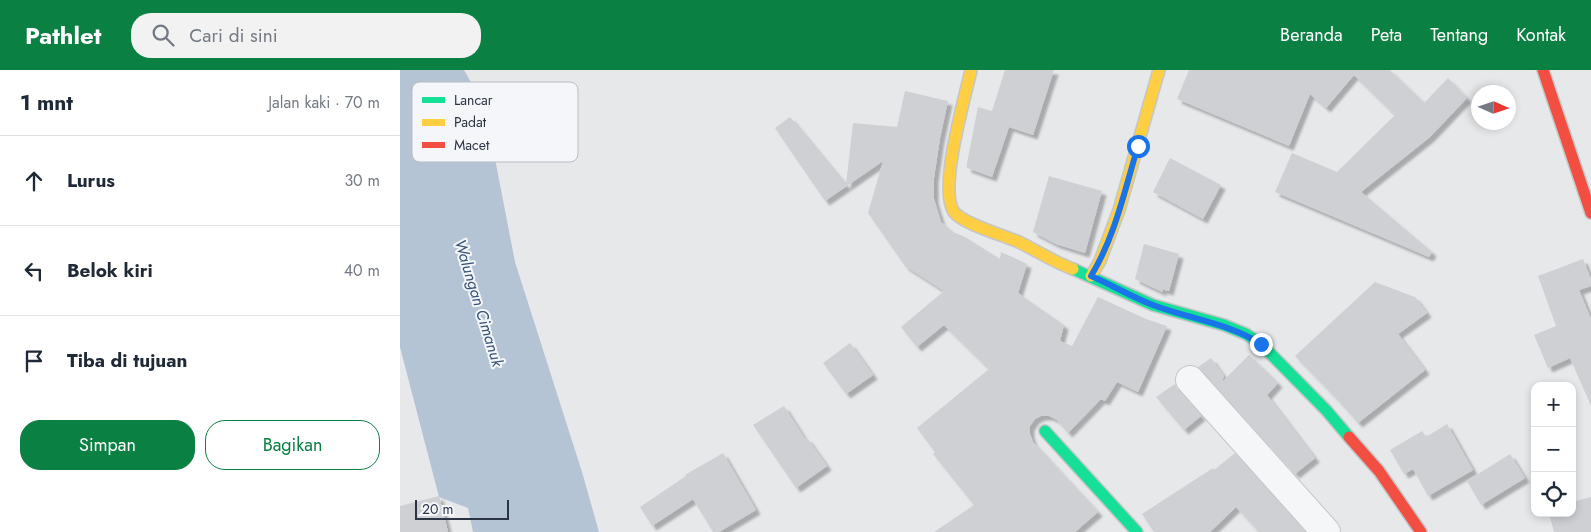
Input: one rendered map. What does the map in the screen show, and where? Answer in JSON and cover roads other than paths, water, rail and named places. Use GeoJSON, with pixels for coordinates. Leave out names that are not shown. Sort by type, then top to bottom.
{"type":"FeatureCollection","features":[{"type":"Feature","properties":{"kind":"street"},"geometry":{"type":"LineString","coordinates":[[971,70],[949,175],[949,196],[956,215],[1019,242],[1055,262],[1091,276],[1153,305],[1224,325],[1246,334],[1261,344],[1326,410],[1379,471],[1421,532]]}},
{"type":"Feature","properties":{"kind":"street"},"geometry":{"type":"LineString","coordinates":[[1091,276],[1100,261],[1119,210],[1159,70]]}},
{"type":"Feature","properties":{"kind":"street"},"geometry":{"type":"LineString","coordinates":[[1543,70],[1591,213]]}},
{"type":"Feature","properties":{"kind":"street"},"geometry":{"type":"LineString","coordinates":[[1190,380],[1326,532]]}},
{"type":"Feature","properties":{"kind":"street"},"geometry":{"type":"LineString","coordinates":[[1045,432],[1137,532]]}},
{"type":"Feature","properties":{"kind":"water","name":"Walungan Cimanuk"},"geometry":{"type":"Polygon","coordinates":[[[400,70],[464,70],[471,82],[412,82],[412,162],[496,162],[515,262],[582,472],[599,532],[473,532],[468,508],[439,497],[400,347],[400,70]]]}}]}
